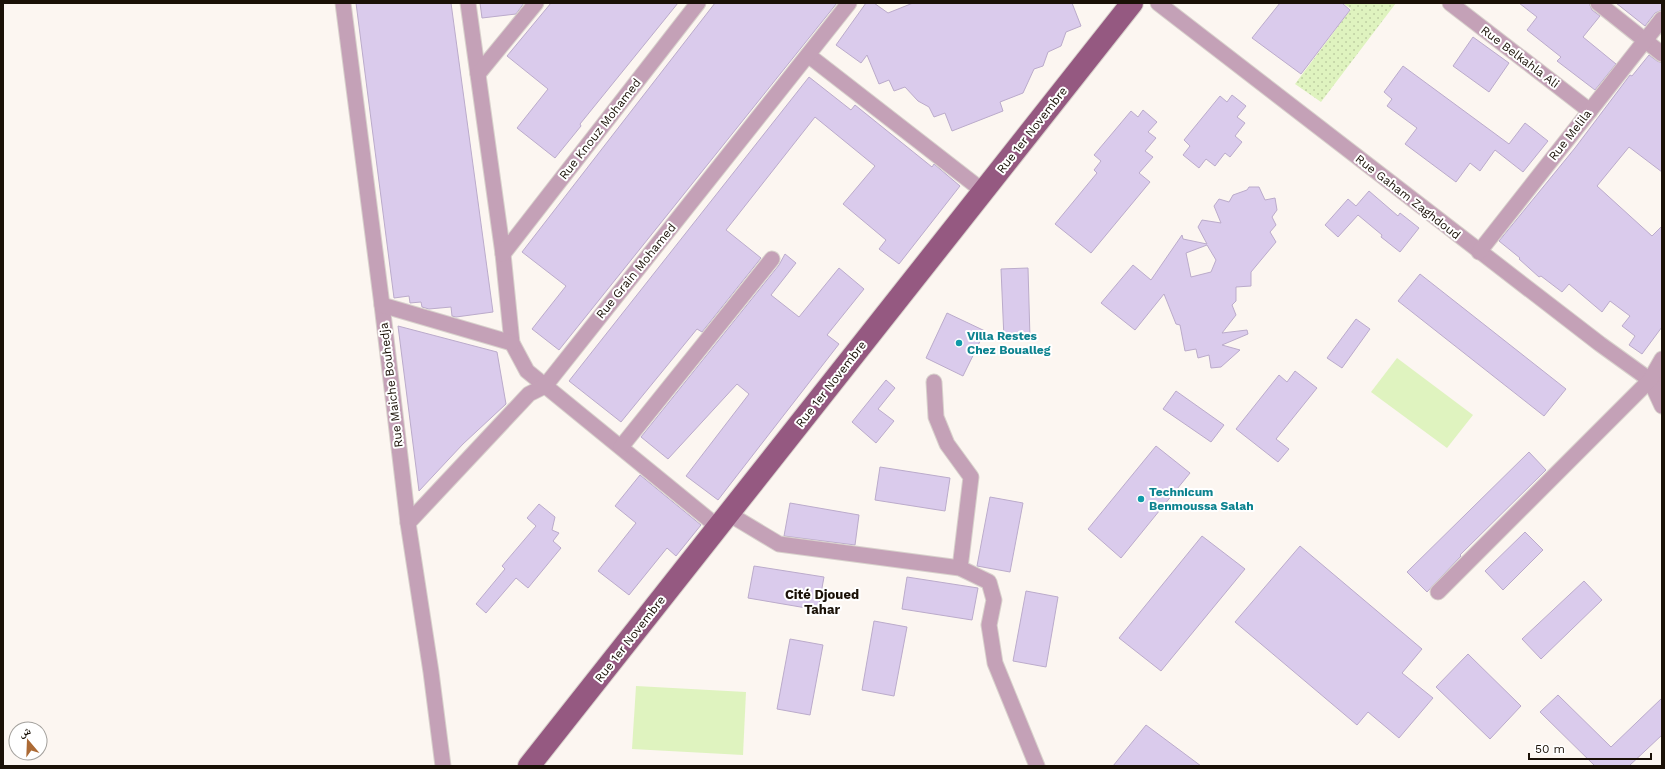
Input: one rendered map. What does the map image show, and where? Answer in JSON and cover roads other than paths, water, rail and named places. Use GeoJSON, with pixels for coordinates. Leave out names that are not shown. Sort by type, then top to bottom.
{"type":"FeatureCollection","features":[{"type":"Feature","properties":{"kind":"main road","name":"Rue 1er Novembre"},"geometry":{"type":"LineString","coordinates":[[529,766],[1132,3]]}},
{"type":"Feature","properties":{"kind":"street","name":"Rue Maiche Bouhedja"},"geometry":{"type":"LineString","coordinates":[[343,3],[382,305],[408,523],[431,672],[443,766]]}},
{"type":"Feature","properties":{"kind":"street"},"geometry":{"type":"LineString","coordinates":[[468,3],[503,254],[512,343],[527,371],[621,447],[724,520],[779,544],[960,568],[989,582],[994,600],[989,625],[995,663],[1037,766]]}},
{"type":"Feature","properties":{"kind":"street"},"geometry":{"type":"LineString","coordinates":[[478,74],[536,3]]}},
{"type":"Feature","properties":{"kind":"street","name":"Rue Knouz Mohamed"},"geometry":{"type":"LineString","coordinates":[[503,254],[698,3]]}},
{"type":"Feature","properties":{"kind":"street","name":"Rue Grain Mohamed"},"geometry":{"type":"LineString","coordinates":[[408,523],[529,394],[545,386],[849,3]]}},
{"type":"Feature","properties":{"kind":"street","name":"Rue Gaham Zaghdoud"},"geometry":{"type":"LineString","coordinates":[[1158,3],[1600,344],[1656,381]]}},
{"type":"Feature","properties":{"kind":"street","name":"Rue Belkahla Ali"},"geometry":{"type":"LineString","coordinates":[[1450,3],[1590,111]]}},
{"type":"Feature","properties":{"kind":"street"},"geometry":{"type":"LineString","coordinates":[[1598,3],[1662,54]]}},
{"type":"Feature","properties":{"kind":"street","name":"Rue Melila"},"geometry":{"type":"LineString","coordinates":[[1479,252],[1662,19]]}},
{"type":"Feature","properties":{"kind":"street"},"geometry":{"type":"LineString","coordinates":[[808,55],[983,191]]}},
{"type":"Feature","properties":{"kind":"street"},"geometry":{"type":"LineString","coordinates":[[621,447],[772,259]]}},
{"type":"Feature","properties":{"kind":"street"},"geometry":{"type":"LineString","coordinates":[[382,305],[512,343]]}},
{"type":"Feature","properties":{"kind":"street"},"geometry":{"type":"LineString","coordinates":[[1662,359],[1656,381],[1662,406]]}},
{"type":"Feature","properties":{"kind":"street"},"geometry":{"type":"LineString","coordinates":[[1438,592],[1656,381]]}},
{"type":"Feature","properties":{"kind":"street"},"geometry":{"type":"LineString","coordinates":[[934,382],[936,417],[947,444],[971,477],[960,568]]}},
{"type":"Feature","properties":{"kind":"place","name":"Villa Restes Chez Boualleg"},"geometry":{"type":"Point","coordinates":[959,343]}},
{"type":"Feature","properties":{"kind":"place","name":"Technicum Benmoussa Salah"},"geometry":{"type":"Point","coordinates":[1141,499]}},
{"type":"Feature","properties":{"kind":"district","name":"Cité Djoued Tahar"},"geometry":{"type":"Point","coordinates":[822,602]}}]}
